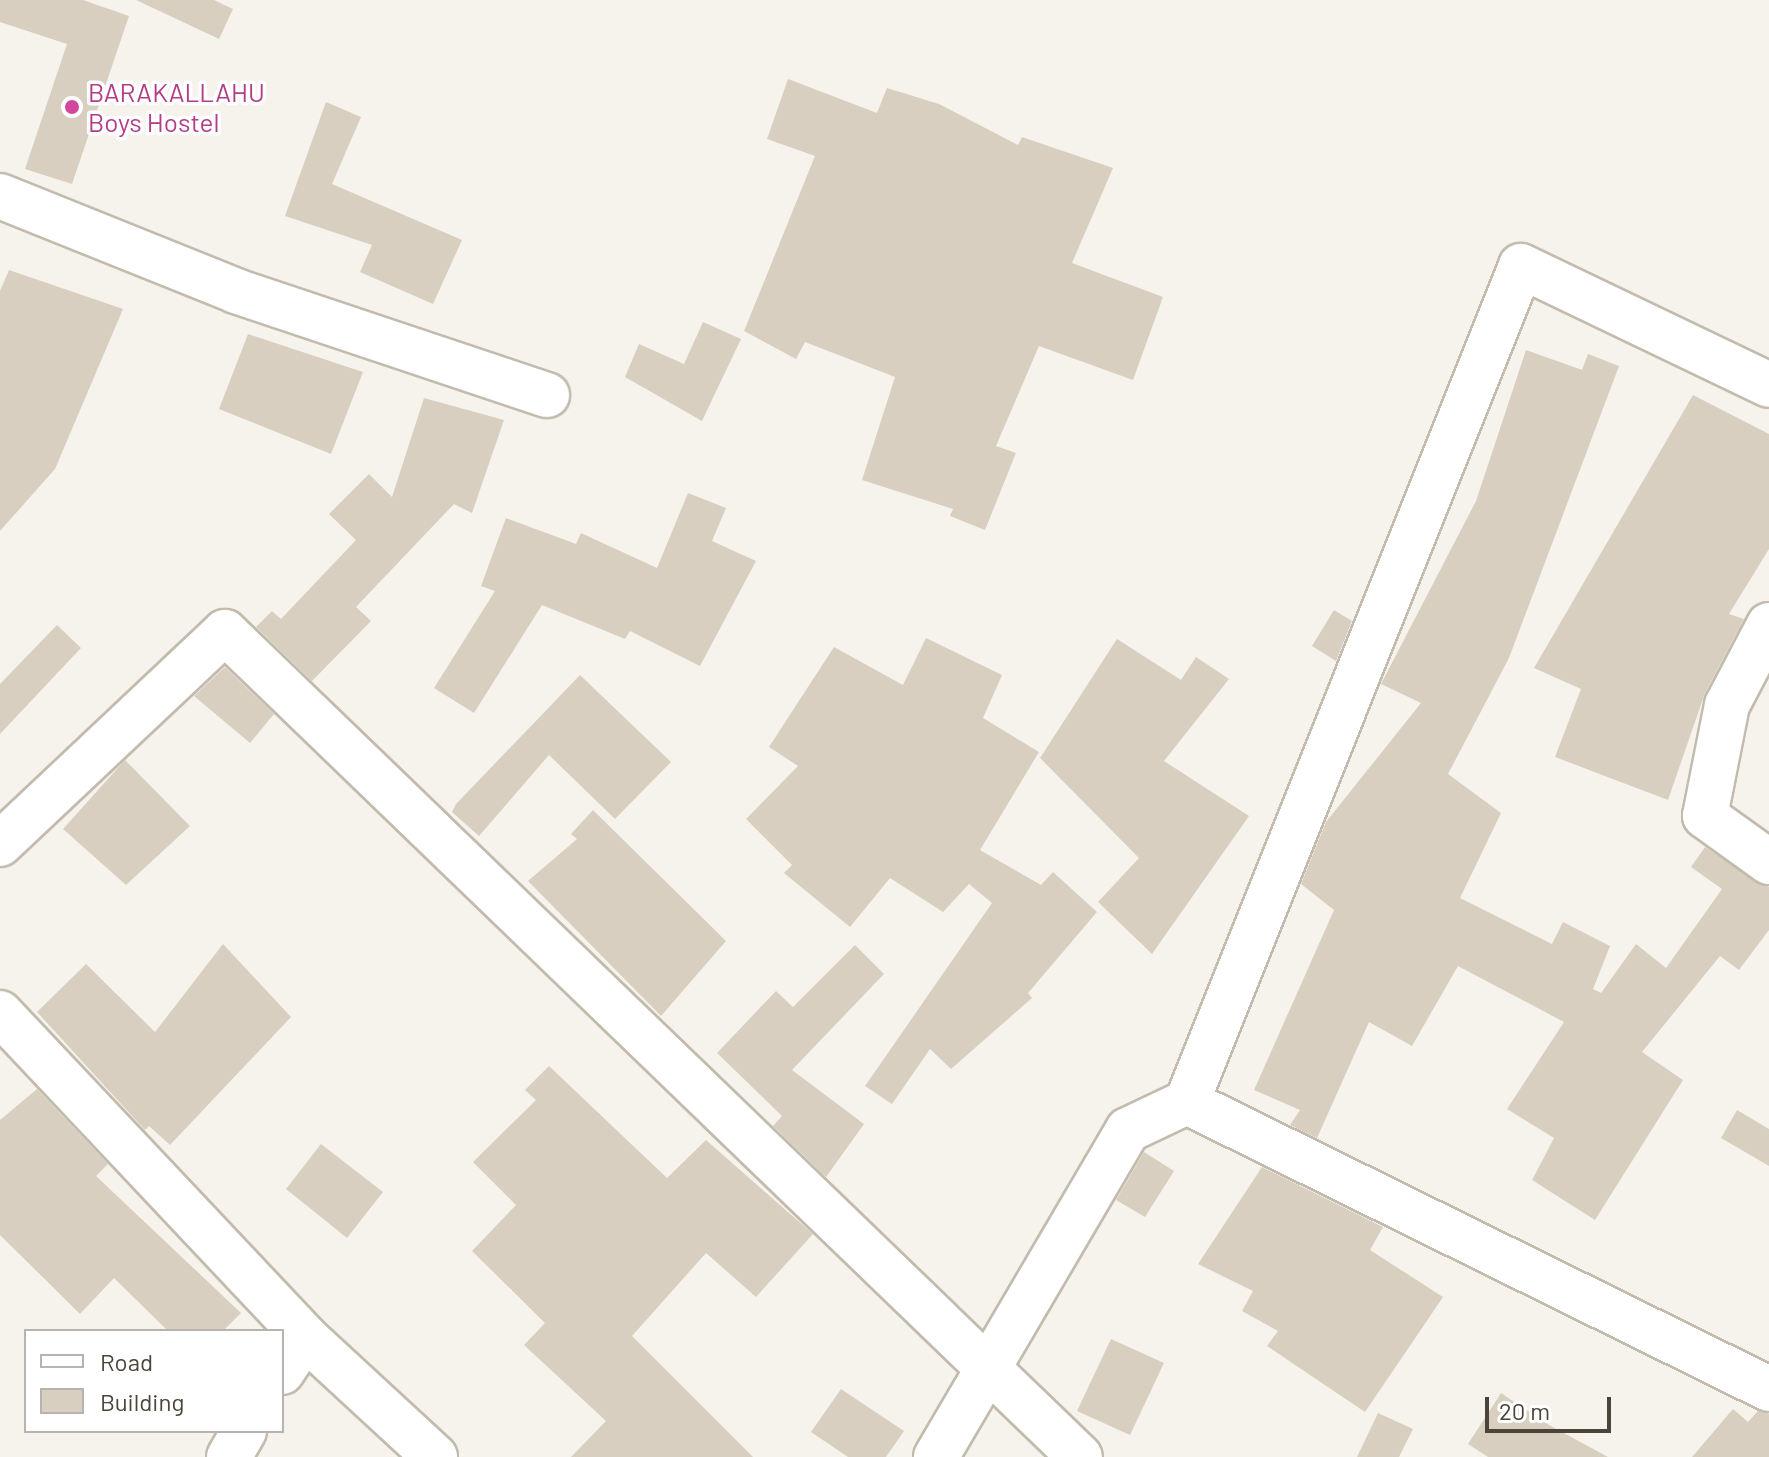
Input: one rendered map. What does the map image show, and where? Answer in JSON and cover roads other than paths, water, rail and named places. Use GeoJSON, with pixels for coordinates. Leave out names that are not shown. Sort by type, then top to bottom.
{"type":"FeatureCollection","features":[{"type":"Feature","properties":{"kind":"street"},"geometry":{"type":"LineString","coordinates":[[0,196],[236,291],[547,395]]}},
{"type":"Feature","properties":{"kind":"street"},"geometry":{"type":"LineString","coordinates":[[936,1457],[1128,1130],[1187,1102],[1521,266],[1769,385]]}},
{"type":"Feature","properties":{"kind":"street"},"geometry":{"type":"LineString","coordinates":[[1769,625],[1727,705],[1705,816],[1769,862]]}},
{"type":"Feature","properties":{"kind":"street"},"geometry":{"type":"LineString","coordinates":[[0,844],[225,632],[1080,1457]]}},
{"type":"Feature","properties":{"kind":"street"},"geometry":{"type":"LineString","coordinates":[[0,1013],[272,1329]]}},
{"type":"Feature","properties":{"kind":"street"},"geometry":{"type":"LineString","coordinates":[[1187,1102],[1769,1389]]}},
{"type":"Feature","properties":{"kind":"street"},"geometry":{"type":"LineString","coordinates":[[293,1354],[435,1457]]}},
{"type":"Feature","properties":{"kind":"street"},"geometry":{"type":"LineString","coordinates":[[229,1457],[243,1433]]}},
{"type":"Feature","properties":{"kind":"place","name":"BARAKALLAHU Boys Hostel"},"geometry":{"type":"Point","coordinates":[72,107]}}]}
